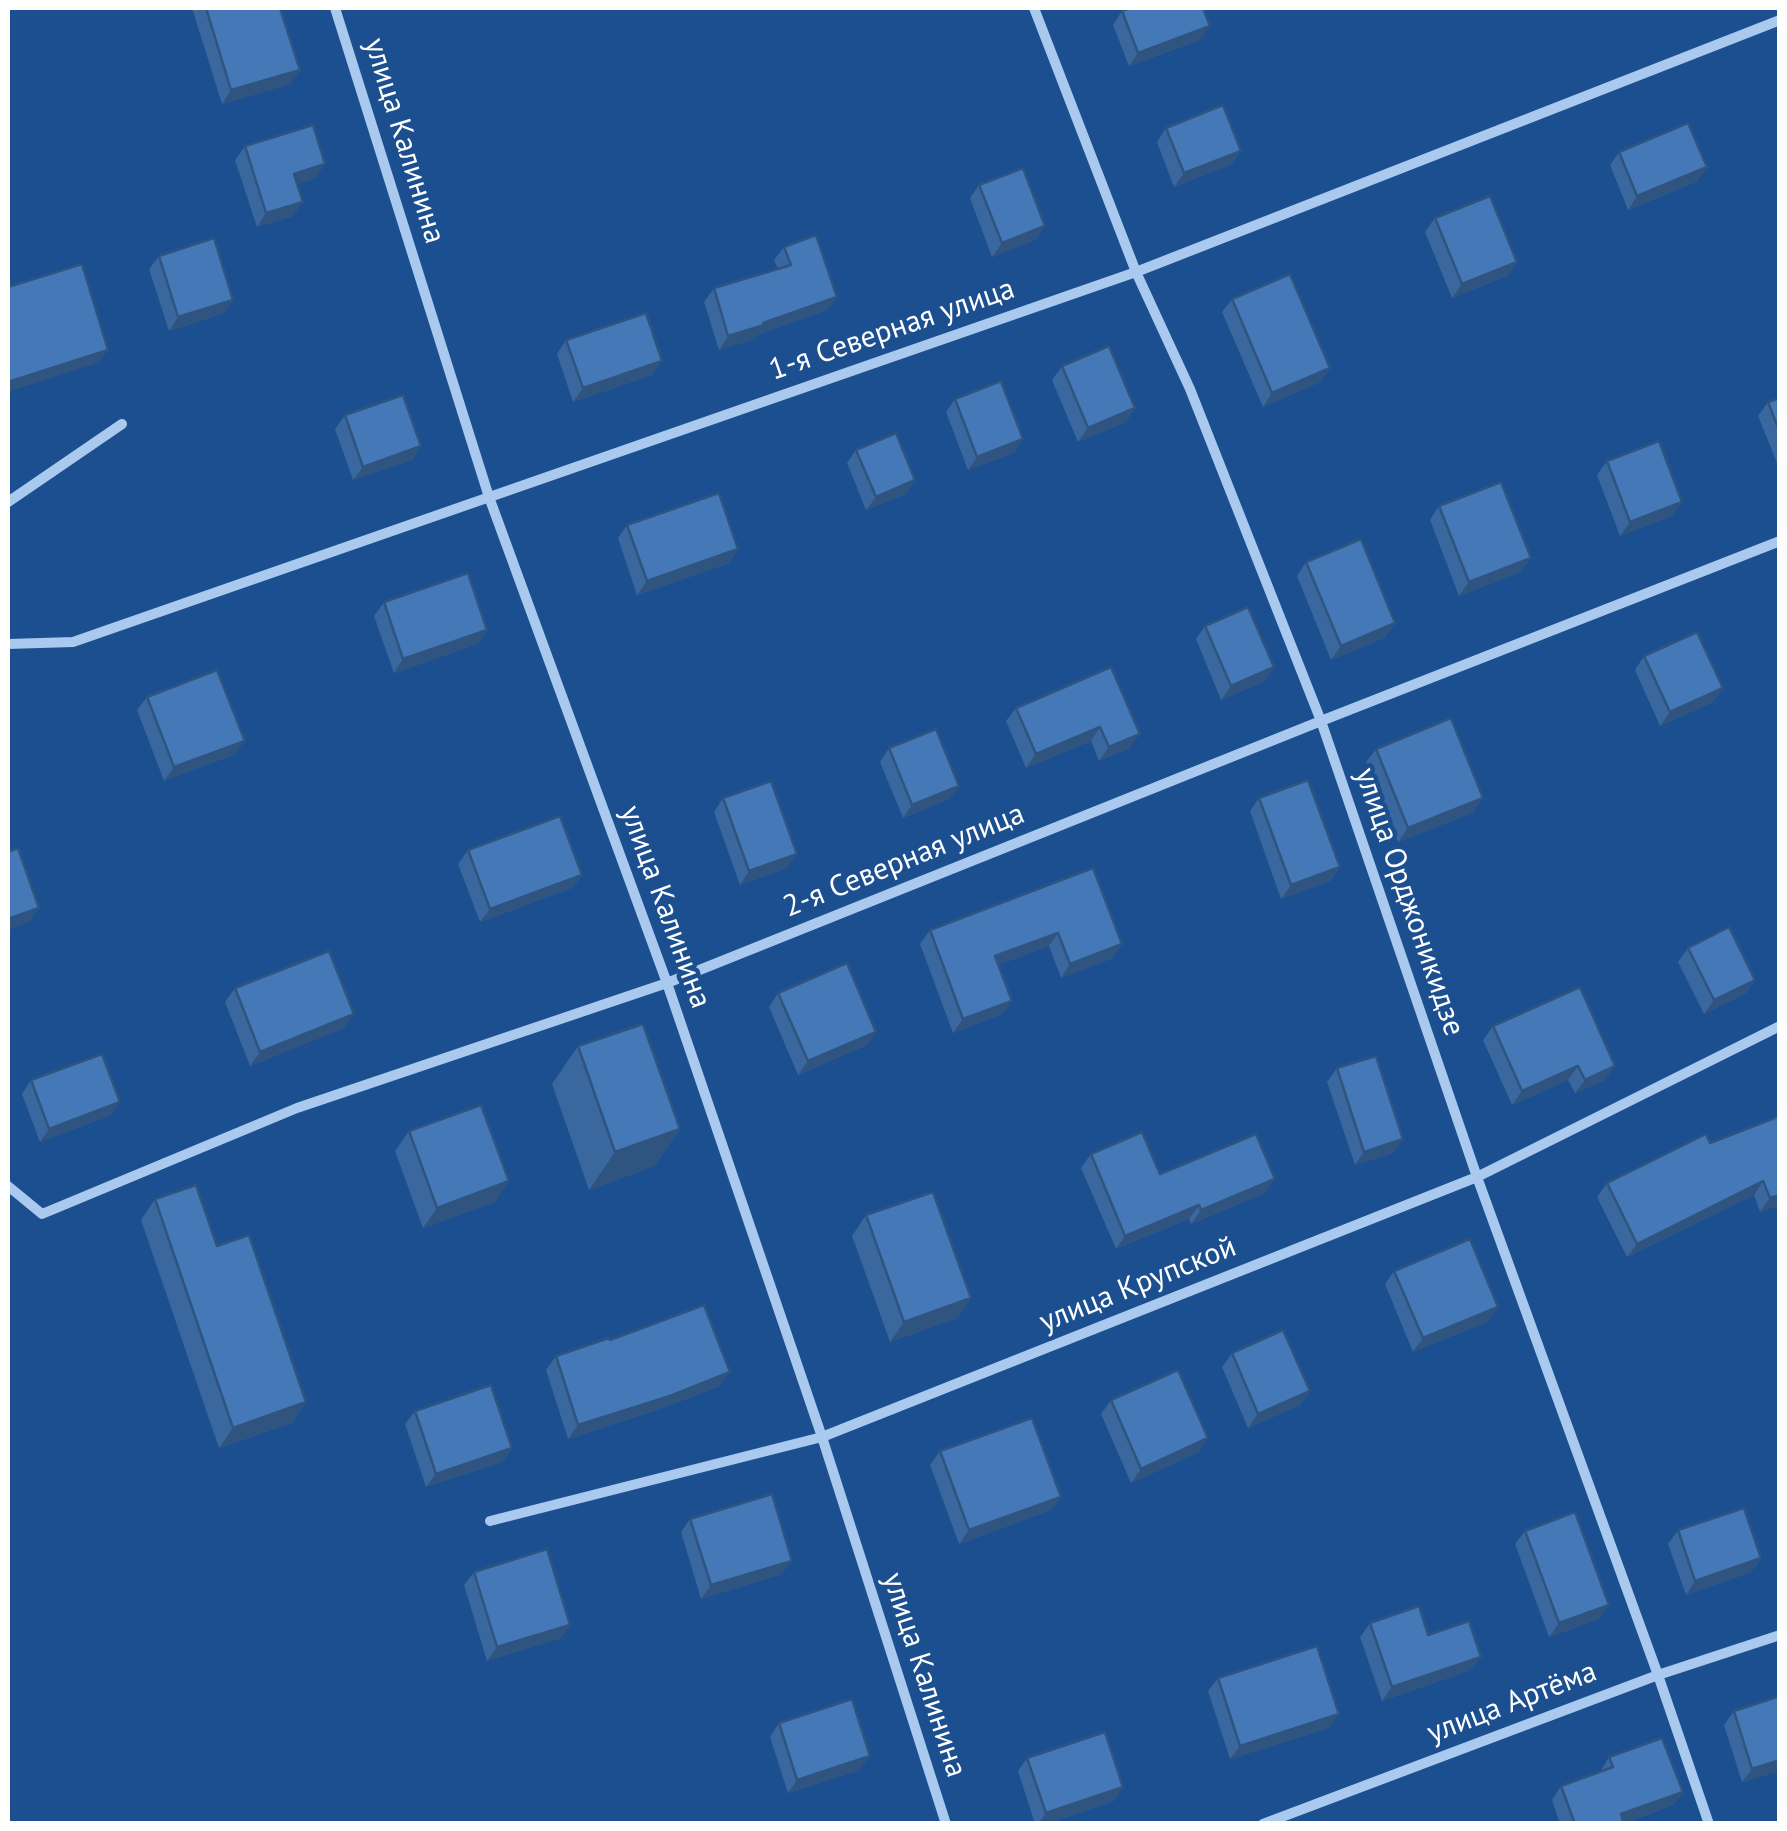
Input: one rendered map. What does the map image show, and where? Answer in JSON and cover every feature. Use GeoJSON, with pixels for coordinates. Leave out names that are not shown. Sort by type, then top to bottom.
{"type":"FeatureCollection","features":[{"type":"Feature","properties":{"kind":"street","name":"улица Калинина"},"geometry":{"type":"LineString","coordinates":[[336,8],[489,497],[668,983],[822,1437],[946,1824]]}},
{"type":"Feature","properties":{"kind":"street","name":"улица Орджоникидзе"},"geometry":{"type":"LineString","coordinates":[[1034,8],[1136,272],[1190,389],[1321,721],[1477,1177],[1709,1824]]}},
{"type":"Feature","properties":{"kind":"street","name":"1-я Северная улица"},"geometry":{"type":"LineString","coordinates":[[8,644],[73,642],[1136,272],[1780,20]]}},
{"type":"Feature","properties":{"kind":"street"},"geometry":{"type":"LineString","coordinates":[[8,502],[122,424]]}},
{"type":"Feature","properties":{"kind":"street","name":"2-я Северная улица"},"geometry":{"type":"LineString","coordinates":[[8,1186],[42,1214],[297,1108],[668,983],[1780,541]]}},
{"type":"Feature","properties":{"kind":"street","name":"улица Крупской"},"geometry":{"type":"LineString","coordinates":[[490,1522],[822,1437],[1477,1177],[1780,1026]]}},
{"type":"Feature","properties":{"kind":"street","name":"улица Артёма"},"geometry":{"type":"LineString","coordinates":[[1263,1824],[1658,1675],[1780,1634]]}},
{"type":"Feature","properties":{"kind":"building"},"geometry":{"type":"Polygon","coordinates":[[[206,8],[280,8],[300,70],[231,90],[206,8]]]}},
{"type":"Feature","properties":{"kind":"building"},"geometry":{"type":"Polygon","coordinates":[[[1203,8],[1210,26],[1138,53],[1122,11],[1203,8]]]}},
{"type":"Feature","properties":{"kind":"building"},"geometry":{"type":"Polygon","coordinates":[[[1223,105],[1241,151],[1184,173],[1166,128],[1223,105]]]}},
{"type":"Feature","properties":{"kind":"building"},"geometry":{"type":"Polygon","coordinates":[[[1688,123],[1707,167],[1637,196],[1619,152],[1688,123]]]}},
{"type":"Feature","properties":{"kind":"building"},"geometry":{"type":"Polygon","coordinates":[[[313,125],[325,164],[294,174],[303,202],[266,213],[245,146],[313,125]]]}},
{"type":"Feature","properties":{"kind":"building"},"geometry":{"type":"Polygon","coordinates":[[[1023,168],[1045,226],[1002,243],[979,185],[1023,168]]]}},
{"type":"Feature","properties":{"kind":"building"},"geometry":{"type":"Polygon","coordinates":[[[1490,196],[1517,262],[1462,284],[1435,218],[1490,196]]]}},
{"type":"Feature","properties":{"kind":"building"},"geometry":{"type":"Polygon","coordinates":[[[816,235],[837,297],[728,336],[714,288],[791,265],[784,247],[816,235]]]}},
{"type":"Feature","properties":{"kind":"building"},"geometry":{"type":"Polygon","coordinates":[[[214,238],[233,300],[178,317],[159,256],[214,238]]]}},
{"type":"Feature","properties":{"kind":"building"},"geometry":{"type":"Polygon","coordinates":[[[82,264],[108,350],[8,382],[8,287],[82,264]]]}},
{"type":"Feature","properties":{"kind":"building"},"geometry":{"type":"Polygon","coordinates":[[[1290,274],[1330,368],[1272,393],[1232,299],[1290,274]]]}},
{"type":"Feature","properties":{"kind":"building"},"geometry":{"type":"Polygon","coordinates":[[[646,313],[662,361],[583,388],[566,340],[646,313]]]}},
{"type":"Feature","properties":{"kind":"building"},"geometry":{"type":"Polygon","coordinates":[[[1109,346],[1135,408],[1088,428],[1062,366],[1109,346]]]}},
{"type":"Feature","properties":{"kind":"building"},"geometry":{"type":"Polygon","coordinates":[[[1001,381],[1023,439],[977,457],[955,399],[1001,381]]]}},
{"type":"Feature","properties":{"kind":"building"},"geometry":{"type":"Polygon","coordinates":[[[403,395],[421,446],[363,467],[345,415],[403,395]]]}},
{"type":"Feature","properties":{"kind":"building"},"geometry":{"type":"Polygon","coordinates":[[[1780,398],[1780,433],[1768,402],[1780,398]]]}},
{"type":"Feature","properties":{"kind":"building"},"geometry":{"type":"Polygon","coordinates":[[[896,433],[915,480],[876,497],[856,450],[896,433]]]}},
{"type":"Feature","properties":{"kind":"building"},"geometry":{"type":"Polygon","coordinates":[[[1659,441],[1682,502],[1630,522],[1607,461],[1659,441]]]}},
{"type":"Feature","properties":{"kind":"building"},"geometry":{"type":"Polygon","coordinates":[[[1501,482],[1531,558],[1469,582],[1439,506],[1501,482]]]}},
{"type":"Feature","properties":{"kind":"building"},"geometry":{"type":"Polygon","coordinates":[[[719,493],[738,549],[647,581],[627,525],[719,493]]]}},
{"type":"Feature","properties":{"kind":"building"},"geometry":{"type":"Polygon","coordinates":[[[1361,539],[1395,623],[1341,646],[1306,562],[1361,539]]]}},
{"type":"Feature","properties":{"kind":"building"},"geometry":{"type":"Polygon","coordinates":[[[468,573],[487,630],[403,659],[384,602],[468,573]]]}},
{"type":"Feature","properties":{"kind":"building"},"geometry":{"type":"Polygon","coordinates":[[[1248,607],[1274,667],[1231,686],[1205,626],[1248,607]]]}},
{"type":"Feature","properties":{"kind":"building"},"geometry":{"type":"Polygon","coordinates":[[[1697,632],[1723,688],[1670,712],[1644,656],[1697,632]]]}},
{"type":"Feature","properties":{"kind":"building"},"geometry":{"type":"Polygon","coordinates":[[[1111,667],[1140,734],[1109,747],[1100,727],[1036,754],[1016,708],[1111,667]]]}},
{"type":"Feature","properties":{"kind":"building"},"geometry":{"type":"Polygon","coordinates":[[[217,670],[245,741],[174,767],[147,697],[217,670]]]}},
{"type":"Feature","properties":{"kind":"building"},"geometry":{"type":"Polygon","coordinates":[[[1451,718],[1483,798],[1408,828],[1376,749],[1451,718]]]}},
{"type":"Feature","properties":{"kind":"building"},"geometry":{"type":"Polygon","coordinates":[[[936,729],[959,786],[912,805],[889,748],[936,729]]]}},
{"type":"Feature","properties":{"kind":"building"},"geometry":{"type":"Polygon","coordinates":[[[1308,780],[1340,867],[1291,885],[1259,798],[1308,780]]]}},
{"type":"Feature","properties":{"kind":"building"},"geometry":{"type":"Polygon","coordinates":[[[771,781],[797,854],[749,871],[723,798],[771,781]]]}},
{"type":"Feature","properties":{"kind":"building"},"geometry":{"type":"Polygon","coordinates":[[[560,816],[582,875],[490,909],[468,850],[560,816]]]}},
{"type":"Feature","properties":{"kind":"building"},"geometry":{"type":"Polygon","coordinates":[[[18,848],[39,908],[8,919],[8,852],[18,848]]]}},
{"type":"Feature","properties":{"kind":"building"},"geometry":{"type":"Polygon","coordinates":[[[1093,868],[1122,944],[1070,964],[1058,933],[995,956],[1012,1001],[963,1019],[930,930],[1093,868]]]}},
{"type":"Feature","properties":{"kind":"building"},"geometry":{"type":"Polygon","coordinates":[[[1729,927],[1755,980],[1714,1000],[1688,948],[1729,927]]]}},
{"type":"Feature","properties":{"kind":"building"},"geometry":{"type":"Polygon","coordinates":[[[329,951],[354,1014],[260,1052],[235,988],[329,951]]]}},
{"type":"Feature","properties":{"kind":"building"},"geometry":{"type":"Polygon","coordinates":[[[847,963],[876,1032],[808,1061],[778,993],[847,963]]]}},
{"type":"Feature","properties":{"kind":"building"},"geometry":{"type":"Polygon","coordinates":[[[1580,987],[1615,1066],[1585,1080],[1578,1066],[1522,1091],[1493,1026],[1580,987]]]}},
{"type":"Feature","properties":{"kind":"building"},"geometry":{"type":"Polygon","coordinates":[[[643,1024],[680,1129],[615,1152],[578,1046],[643,1024]]]}},
{"type":"Feature","properties":{"kind":"building"},"geometry":{"type":"Polygon","coordinates":[[[102,1054],[120,1102],[49,1129],[31,1080],[102,1054]]]}},
{"type":"Feature","properties":{"kind":"building"},"geometry":{"type":"Polygon","coordinates":[[[1376,1056],[1403,1139],[1364,1152],[1337,1068],[1376,1056]]]}},
{"type":"Feature","properties":{"kind":"building"},"geometry":{"type":"Polygon","coordinates":[[[481,1105],[509,1181],[437,1208],[409,1131],[481,1105]]]}},
{"type":"Feature","properties":{"kind":"building"},"geometry":{"type":"Polygon","coordinates":[[[1780,1116],[1780,1195],[1770,1198],[1763,1181],[1637,1244],[1607,1183],[1706,1134],[1710,1143],[1780,1116]]]}},
{"type":"Feature","properties":{"kind":"building"},"geometry":{"type":"Polygon","coordinates":[[[1142,1132],[1160,1174],[1256,1134],[1275,1179],[1125,1236],[1091,1154],[1142,1132]]]}},
{"type":"Feature","properties":{"kind":"building"},"geometry":{"type":"Polygon","coordinates":[[[196,1185],[217,1246],[249,1235],[306,1402],[233,1428],[155,1199],[196,1185]]]}},
{"type":"Feature","properties":{"kind":"building"},"geometry":{"type":"Polygon","coordinates":[[[933,1192],[971,1298],[904,1322],[866,1215],[933,1192]]]}},
{"type":"Feature","properties":{"kind":"building"},"geometry":{"type":"Polygon","coordinates":[[[1470,1239],[1498,1307],[1423,1338],[1394,1271],[1470,1239]]]}},
{"type":"Feature","properties":{"kind":"building"},"geometry":{"type":"Polygon","coordinates":[[[704,1305],[730,1372],[578,1425],[556,1356],[704,1305]]]}},
{"type":"Feature","properties":{"kind":"building"},"geometry":{"type":"Polygon","coordinates":[[[1283,1330],[1310,1391],[1258,1414],[1232,1353],[1283,1330]]]}},
{"type":"Feature","properties":{"kind":"building"},"geometry":{"type":"Polygon","coordinates":[[[1178,1370],[1208,1438],[1141,1469],[1111,1400],[1178,1370]]]}},
{"type":"Feature","properties":{"kind":"building"},"geometry":{"type":"Polygon","coordinates":[[[491,1385],[512,1448],[436,1474],[415,1411],[491,1385]]]}},
{"type":"Feature","properties":{"kind":"building"},"geometry":{"type":"Polygon","coordinates":[[[1032,1418],[1061,1497],[969,1530],[940,1451],[1032,1418]]]}},
{"type":"Feature","properties":{"kind":"building"},"geometry":{"type":"Polygon","coordinates":[[[772,1494],[792,1561],[711,1585],[690,1519],[772,1494]]]}},
{"type":"Feature","properties":{"kind":"building"},"geometry":{"type":"Polygon","coordinates":[[[1744,1508],[1761,1558],[1695,1581],[1678,1530],[1744,1508]]]}},
{"type":"Feature","properties":{"kind":"building"},"geometry":{"type":"Polygon","coordinates":[[[1575,1512],[1609,1605],[1559,1623],[1525,1531],[1575,1512]]]}},
{"type":"Feature","properties":{"kind":"building"},"geometry":{"type":"Polygon","coordinates":[[[547,1549],[570,1625],[497,1647],[474,1572],[547,1549]]]}},
{"type":"Feature","properties":{"kind":"building"},"geometry":{"type":"Polygon","coordinates":[[[1419,1606],[1428,1635],[1469,1621],[1481,1657],[1392,1687],[1370,1623],[1419,1606]]]}},
{"type":"Feature","properties":{"kind":"building"},"geometry":{"type":"Polygon","coordinates":[[[1317,1646],[1339,1714],[1240,1746],[1218,1678],[1317,1646]]]}},
{"type":"Feature","properties":{"kind":"building"},"geometry":{"type":"Polygon","coordinates":[[[1780,1696],[1780,1760],[1752,1769],[1734,1711],[1780,1696]]]}},
{"type":"Feature","properties":{"kind":"building"},"geometry":{"type":"Polygon","coordinates":[[[852,1699],[870,1756],[797,1780],[779,1723],[852,1699]]]}},
{"type":"Feature","properties":{"kind":"building"},"geometry":{"type":"Polygon","coordinates":[[[1105,1732],[1123,1787],[1046,1813],[1027,1758],[1105,1732]]]}},
{"type":"Feature","properties":{"kind":"building"},"geometry":{"type":"Polygon","coordinates":[[[1662,1738],[1683,1792],[1621,1814],[1624,1824],[1575,1824],[1561,1786],[1613,1767],[1609,1757],[1662,1738]]]}}]}
